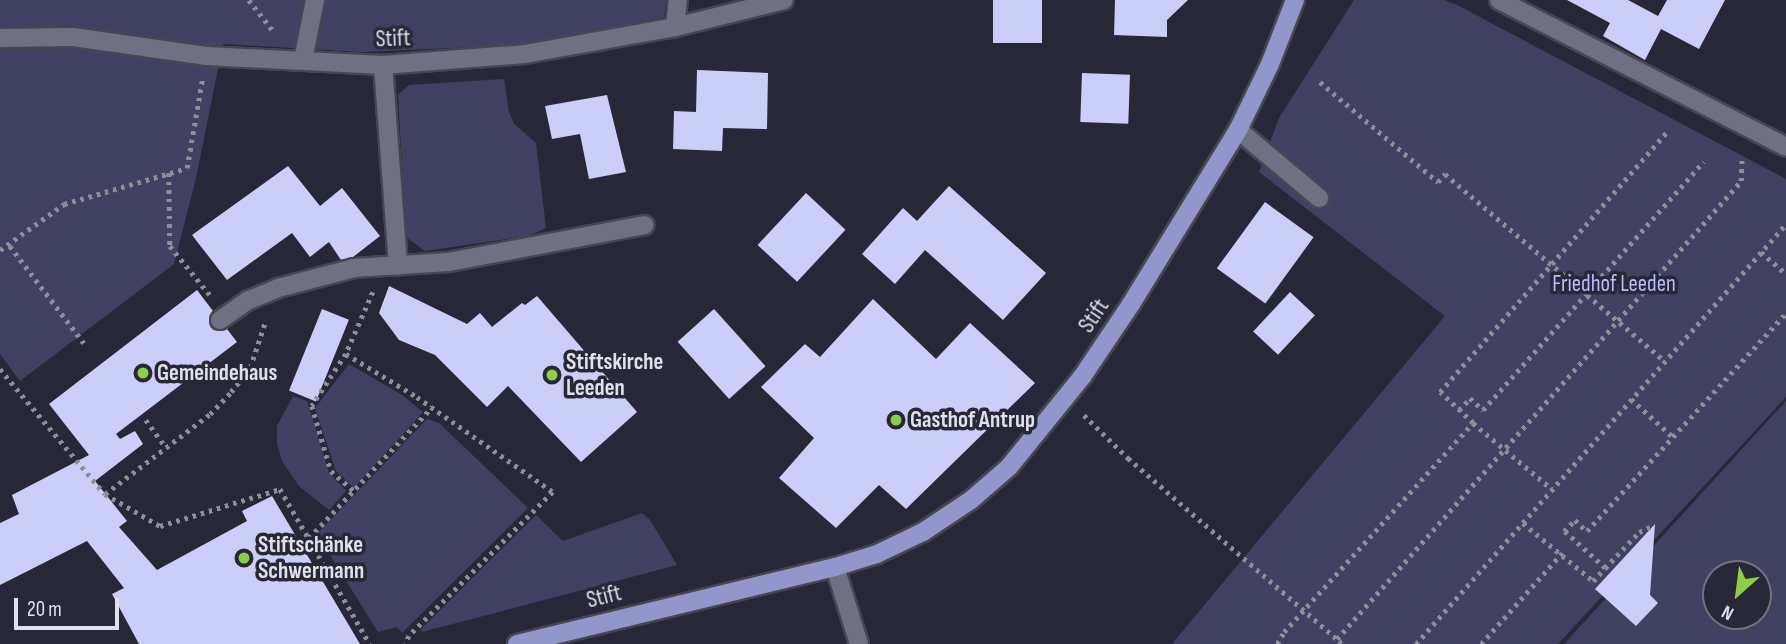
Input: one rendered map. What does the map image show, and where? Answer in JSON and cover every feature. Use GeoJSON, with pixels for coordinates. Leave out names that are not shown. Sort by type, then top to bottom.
{"type":"FeatureCollection","features":[{"type":"Feature","properties":{"kind":"main road","name":"Stift"},"geometry":{"type":"LineString","coordinates":[[517,644],[835,567],[877,554],[923,532],[971,500],[1009,467],[1066,397],[1131,304],[1238,130],[1270,64],[1295,0]]}},
{"type":"Feature","properties":{"kind":"street"},"geometry":{"type":"LineString","coordinates":[[303,60],[315,0]]}},
{"type":"Feature","properties":{"kind":"street"},"geometry":{"type":"LineString","coordinates":[[675,27],[678,0]]}},
{"type":"Feature","properties":{"kind":"street","name":"Stift"},"geometry":{"type":"LineString","coordinates":[[0,38],[73,37],[206,56],[383,65],[525,54],[675,27],[784,0]]}},
{"type":"Feature","properties":{"kind":"street"},"geometry":{"type":"LineString","coordinates":[[1499,0],[1786,146]]}},
{"type":"Feature","properties":{"kind":"street"},"geometry":{"type":"LineString","coordinates":[[383,65],[398,265]]}},
{"type":"Feature","properties":{"kind":"street"},"geometry":{"type":"LineString","coordinates":[[1238,130],[1319,198]]}},
{"type":"Feature","properties":{"kind":"street"},"geometry":{"type":"LineString","coordinates":[[224,318],[250,300],[267,293],[354,268],[449,262],[645,225]]}},
{"type":"Feature","properties":{"kind":"street"},"geometry":{"type":"LineString","coordinates":[[835,567],[859,644]]}},
{"type":"Feature","properties":{"kind":"path"},"geometry":{"type":"LineString","coordinates":[[0,250],[10,246],[64,204],[187,168],[206,56]]}},
{"type":"Feature","properties":{"kind":"path"},"geometry":{"type":"LineString","coordinates":[[1320,82],[1438,182],[1445,174],[1665,361]]}},
{"type":"Feature","properties":{"kind":"path"},"geometry":{"type":"LineString","coordinates":[[1552,489],[1440,392],[1666,133]]}},
{"type":"Feature","properties":{"kind":"path"},"geometry":{"type":"LineString","coordinates":[[1066,397],[1128,458],[1339,642],[1741,181],[1742,158]]}},
{"type":"Feature","properties":{"kind":"path"},"geometry":{"type":"LineString","coordinates":[[1460,410],[1470,398],[1483,410],[1703,162]]}},
{"type":"Feature","properties":{"kind":"path"},"geometry":{"type":"LineString","coordinates":[[169,173],[170,246],[224,318]]}},
{"type":"Feature","properties":{"kind":"path"},"geometry":{"type":"LineString","coordinates":[[1416,644],[1786,224]]}},
{"type":"Feature","properties":{"kind":"path"},"geometry":{"type":"LineString","coordinates":[[10,246],[84,343]]}},
{"type":"Feature","properties":{"kind":"path"},"geometry":{"type":"LineString","coordinates":[[1762,252],[1786,274]]}},
{"type":"Feature","properties":{"kind":"path"},"geometry":{"type":"LineString","coordinates":[[355,492],[331,471],[312,407],[346,354],[376,285],[398,265]]}},
{"type":"Feature","properties":{"kind":"path"},"geometry":{"type":"LineString","coordinates":[[105,494],[210,414],[250,368],[265,330],[267,293]]}},
{"type":"Feature","properties":{"kind":"path"},"geometry":{"type":"LineString","coordinates":[[1605,568],[1564,531],[1575,520],[1587,531],[1786,313]]}},
{"type":"Feature","properties":{"kind":"path"},"geometry":{"type":"LineString","coordinates":[[346,354],[432,407],[553,492],[409,636],[406,644]]}},
{"type":"Feature","properties":{"kind":"path"},"geometry":{"type":"LineString","coordinates":[[0,369],[105,494],[159,526],[280,489],[370,644]]}},
{"type":"Feature","properties":{"kind":"path"},"geometry":{"type":"LineString","coordinates":[[1631,399],[1673,437]]}},
{"type":"Feature","properties":{"kind":"path"},"geometry":{"type":"LineString","coordinates":[[309,538],[432,407]]}},
{"type":"Feature","properties":{"kind":"path"},"geometry":{"type":"LineString","coordinates":[[146,420],[166,447]]}},
{"type":"Feature","properties":{"kind":"path"},"geometry":{"type":"LineString","coordinates":[[1277,644],[1474,423]]}},
{"type":"Feature","properties":{"kind":"path"},"geometry":{"type":"LineString","coordinates":[[1522,523],[1563,553],[1593,581],[1639,532],[1650,527]]}},
{"type":"Feature","properties":{"kind":"path"},"geometry":{"type":"LineString","coordinates":[[1481,644],[1563,553]]}},
{"type":"Feature","properties":{"kind":"green space"},"geometry":{"type":"Polygon","coordinates":[[[0,0],[666,0],[664,17],[522,45],[361,52],[223,44],[196,178],[174,264],[20,381],[0,354],[0,0]]]}},
{"type":"Feature","properties":{"kind":"green space","name":"Friedhof Leeden"},"geometry":{"type":"Polygon","coordinates":[[[1354,0],[1444,0],[1457,5],[1786,179],[1786,397],[1558,644],[1172,644],[1445,316],[1259,172],[1279,118],[1354,0]]]}},
{"type":"Feature","properties":{"kind":"green space"},"geometry":{"type":"Polygon","coordinates":[[[504,79],[509,112],[514,124],[536,143],[546,228],[528,236],[425,251],[406,237],[398,95],[409,85],[504,79]]]}},
{"type":"Feature","properties":{"kind":"green space"},"geometry":{"type":"Polygon","coordinates":[[[349,364],[402,395],[423,412],[354,488],[336,471],[315,408],[349,364]]]}},
{"type":"Feature","properties":{"kind":"green space"},"geometry":{"type":"Polygon","coordinates":[[[293,396],[307,401],[329,473],[346,491],[329,510],[299,486],[282,461],[277,444],[277,426],[293,396]]]}},
{"type":"Feature","properties":{"kind":"green space"},"geometry":{"type":"Polygon","coordinates":[[[1786,401],[1786,644],[1564,644],[1786,401]]]}},
{"type":"Feature","properties":{"kind":"green space"},"geometry":{"type":"Polygon","coordinates":[[[427,419],[439,423],[528,508],[402,633],[397,627],[378,632],[317,534],[427,419]]]}},
{"type":"Feature","properties":{"kind":"green space"},"geometry":{"type":"Polygon","coordinates":[[[642,513],[650,520],[677,565],[422,632],[421,629],[536,515],[563,541],[642,513]]]}},
{"type":"Feature","properties":{"kind":"building"},"geometry":{"type":"Polygon","coordinates":[[[993,0],[1042,0],[1042,43],[993,43],[993,0]]]}},
{"type":"Feature","properties":{"kind":"building"},"geometry":{"type":"Polygon","coordinates":[[[1115,0],[1188,0],[1167,20],[1167,37],[1114,35],[1115,0]]]}},
{"type":"Feature","properties":{"kind":"building"},"geometry":{"type":"Polygon","coordinates":[[[1567,0],[1628,0],[1658,16],[1667,0],[1725,0],[1699,49],[1661,29],[1645,60],[1603,36],[1610,23],[1567,0]]]}},
{"type":"Feature","properties":{"kind":"building"},"geometry":{"type":"Polygon","coordinates":[[[697,70],[768,73],[767,129],[723,128],[722,151],[673,149],[674,111],[696,112],[697,70]]]}},
{"type":"Feature","properties":{"kind":"building"},"geometry":{"type":"Polygon","coordinates":[[[1082,73],[1130,75],[1128,124],[1080,122],[1082,73]]]}},
{"type":"Feature","properties":{"kind":"building"},"geometry":{"type":"Polygon","coordinates":[[[607,95],[626,172],[589,179],[580,134],[552,139],[545,106],[607,95]]]}},
{"type":"Feature","properties":{"kind":"building"},"geometry":{"type":"Polygon","coordinates":[[[288,166],[320,206],[342,188],[380,236],[353,257],[341,260],[329,242],[310,257],[292,233],[227,280],[192,235],[288,166]]]}},
{"type":"Feature","properties":{"kind":"building"},"geometry":{"type":"Polygon","coordinates":[[[949,186],[1046,273],[1003,320],[925,250],[895,284],[862,254],[903,208],[917,221],[949,186]]]}},
{"type":"Feature","properties":{"kind":"building"},"geometry":{"type":"Polygon","coordinates":[[[806,193],[845,230],[797,282],[758,245],[806,193]]]}},
{"type":"Feature","properties":{"kind":"building"},"geometry":{"type":"Polygon","coordinates":[[[1265,202],[1314,237],[1265,304],[1217,268],[1265,202]]]}},
{"type":"Feature","properties":{"kind":"building"},"geometry":{"type":"Polygon","coordinates":[[[389,286],[467,324],[480,313],[492,327],[522,303],[525,305],[537,296],[637,412],[581,462],[508,386],[487,407],[435,355],[399,340],[379,313],[389,286]]]}},
{"type":"Feature","properties":{"kind":"building"},"geometry":{"type":"Polygon","coordinates":[[[197,290],[213,311],[209,320],[211,327],[220,331],[227,329],[237,342],[116,434],[120,439],[135,431],[143,444],[95,481],[127,521],[119,527],[157,570],[247,521],[242,511],[272,496],[360,644],[139,644],[112,594],[124,588],[87,541],[0,585],[0,523],[19,514],[12,495],[89,455],[49,404],[197,290]]]}},
{"type":"Feature","properties":{"kind":"building"},"geometry":{"type":"Polygon","coordinates":[[[1290,292],[1315,315],[1278,355],[1253,331],[1290,292]]]}},
{"type":"Feature","properties":{"kind":"building","name":"Gasthof Antrup"},"geometry":{"type":"Polygon","coordinates":[[[873,299],[936,359],[970,323],[1035,383],[906,509],[879,485],[836,528],[779,478],[814,438],[761,387],[805,344],[820,357],[873,299]]]}},
{"type":"Feature","properties":{"kind":"building"},"geometry":{"type":"Polygon","coordinates":[[[322,309],[349,320],[316,401],[289,391],[322,309]]]}},
{"type":"Feature","properties":{"kind":"building"},"geometry":{"type":"Polygon","coordinates":[[[714,309],[766,366],[729,399],[678,342],[714,309]]]}},
{"type":"Feature","properties":{"kind":"building"},"geometry":{"type":"Polygon","coordinates":[[[1655,524],[1650,595],[1658,603],[1636,626],[1595,589],[1655,524]]]}},
{"type":"Feature","properties":{"kind":"place","name":"Gemeindehaus"},"geometry":{"type":"Point","coordinates":[143,373]}},
{"type":"Feature","properties":{"kind":"place","name":"Stiftskirche Leeden"},"geometry":{"type":"Point","coordinates":[552,375]}},
{"type":"Feature","properties":{"kind":"place","name":"Gasthof Antrup"},"geometry":{"type":"Point","coordinates":[896,420]}},
{"type":"Feature","properties":{"kind":"place","name":"Stiftschänke Schwermann"},"geometry":{"type":"Point","coordinates":[244,558]}}]}
